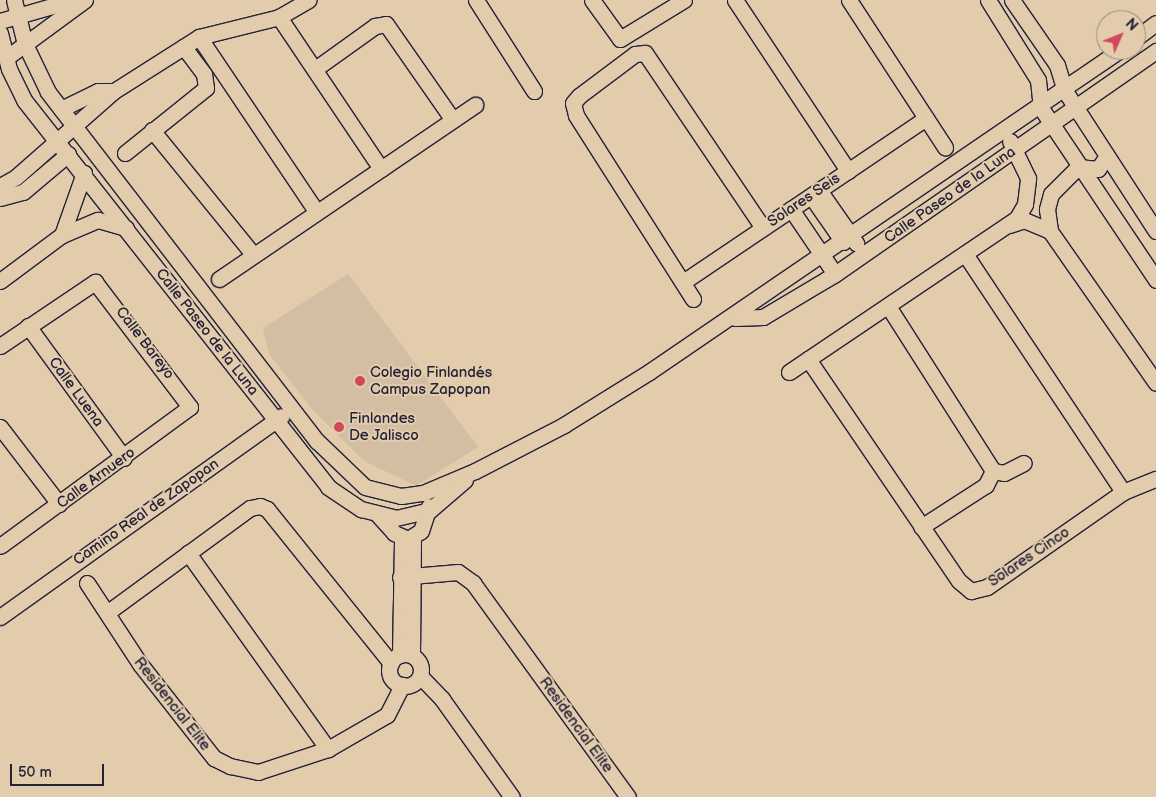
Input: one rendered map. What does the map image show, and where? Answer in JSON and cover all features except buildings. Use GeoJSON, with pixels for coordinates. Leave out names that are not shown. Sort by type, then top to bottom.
{"type":"FeatureCollection","features":[{"type":"Feature","properties":{"kind":"street"},"geometry":{"type":"LineString","coordinates":[[0,21],[16,6],[73,0]]}},
{"type":"Feature","properties":{"kind":"street"},"geometry":{"type":"LineString","coordinates":[[6,58],[85,0]]}},
{"type":"Feature","properties":{"kind":"street"},"geometry":{"type":"LineString","coordinates":[[0,186],[59,140],[73,125],[114,91],[199,37],[279,16],[309,0]]}},
{"type":"Feature","properties":{"kind":"street"},"geometry":{"type":"LineString","coordinates":[[476,0],[534,91]]}},
{"type":"Feature","properties":{"kind":"street"},"geometry":{"type":"LineString","coordinates":[[592,0],[620,39],[684,0]]}},
{"type":"Feature","properties":{"kind":"street"},"geometry":{"type":"LineString","coordinates":[[735,0],[848,171]]}},
{"type":"Feature","properties":{"kind":"street"},"geometry":{"type":"LineString","coordinates":[[849,0],[945,147]]}},
{"type":"Feature","properties":{"kind":"street"},"geometry":{"type":"LineString","coordinates":[[988,0],[1038,80],[1041,108],[1078,167],[1156,280]]}},
{"type":"Feature","properties":{"kind":"street"},"geometry":{"type":"LineString","coordinates":[[1012,0],[1057,66],[1065,91],[1076,109],[1156,231]]}},
{"type":"Feature","properties":{"kind":"street","name":"Calle Paseo de la Luna"},"geometry":{"type":"LineString","coordinates":[[16,6],[25,44],[61,109],[331,458],[365,486],[401,496],[423,493],[475,471],[564,425],[734,318],[1041,108],[1107,60]]}},
{"type":"Feature","properties":{"kind":"street"},"geometry":{"type":"LineString","coordinates":[[279,16],[381,169]]}},
{"type":"Feature","properties":{"kind":"street"},"geometry":{"type":"LineString","coordinates":[[315,69],[376,26],[386,24],[452,120]]}},
{"type":"Feature","properties":{"kind":"street","name":"Calle Paseo de la Luna"},"geometry":{"type":"LineString","coordinates":[[0,33],[6,58],[24,100],[59,140],[275,420],[328,486],[343,500],[378,515],[409,517],[430,510],[475,471]]}},
{"type":"Feature","properties":{"kind":"street"},"geometry":{"type":"LineString","coordinates":[[199,37],[316,211]]}},
{"type":"Feature","properties":{"kind":"street"},"geometry":{"type":"LineString","coordinates":[[125,153],[206,88],[204,74],[184,47]]}},
{"type":"Feature","properties":{"kind":"street","name":"Calle Paseo de la Luna"},"geometry":{"type":"LineString","coordinates":[[734,318],[762,317],[836,274],[1015,150],[1053,126],[1156,51]]}},
{"type":"Feature","properties":{"kind":"street"},"geometry":{"type":"LineString","coordinates":[[693,299],[576,114],[573,103],[635,54],[644,53],[654,62],[763,228]]}},
{"type":"Feature","properties":{"kind":"street"},"geometry":{"type":"LineString","coordinates":[[61,109],[98,91],[114,91]]}},
{"type":"Feature","properties":{"kind":"street"},"geometry":{"type":"LineString","coordinates":[[219,279],[252,253],[475,105]]}},
{"type":"Feature","properties":{"kind":"street","name":"Solares Seis"},"geometry":{"type":"LineString","coordinates":[[682,282],[926,118]]}},
{"type":"Feature","properties":{"kind":"street"},"geometry":{"type":"LineString","coordinates":[[152,130],[252,253]]}},
{"type":"Feature","properties":{"kind":"street"},"geometry":{"type":"LineString","coordinates":[[1006,132],[1027,171],[1025,204],[1009,225]]}},
{"type":"Feature","properties":{"kind":"street"},"geometry":{"type":"LineString","coordinates":[[0,198],[23,192],[68,154]]}},
{"type":"Feature","properties":{"kind":"street"},"geometry":{"type":"LineString","coordinates":[[1078,167],[1098,169],[1107,156]]}},
{"type":"Feature","properties":{"kind":"street"},"geometry":{"type":"LineString","coordinates":[[1078,167],[1048,201],[1050,231],[1156,383]]}},
{"type":"Feature","properties":{"kind":"street"},"geometry":{"type":"LineString","coordinates":[[62,234],[84,174]]}},
{"type":"Feature","properties":{"kind":"street"},"geometry":{"type":"LineString","coordinates":[[815,193],[837,246],[836,274]]}},
{"type":"Feature","properties":{"kind":"street"},"geometry":{"type":"LineString","coordinates":[[794,207],[837,246],[864,254]]}},
{"type":"Feature","properties":{"kind":"street"},"geometry":{"type":"LineString","coordinates":[[0,281],[62,234],[98,220],[126,228]]}},
{"type":"Feature","properties":{"kind":"street"},"geometry":{"type":"LineString","coordinates":[[790,372],[1009,225],[1024,220],[1050,231]]}},
{"type":"Feature","properties":{"kind":"street"},"geometry":{"type":"LineString","coordinates":[[965,254],[1123,492]]}},
{"type":"Feature","properties":{"kind":"street","name":"Calle Bareyo"},"geometry":{"type":"LineString","coordinates":[[28,326],[95,282],[190,407]]}},
{"type":"Feature","properties":{"kind":"street"},"geometry":{"type":"LineString","coordinates":[[185,304],[202,291]]}},
{"type":"Feature","properties":{"kind":"street"},"geometry":{"type":"LineString","coordinates":[[888,306],[993,471],[1004,473],[1024,463]]}},
{"type":"Feature","properties":{"kind":"street"},"geometry":{"type":"LineString","coordinates":[[0,346],[28,326]]}},
{"type":"Feature","properties":{"kind":"street","name":"Calle Luena"},"geometry":{"type":"LineString","coordinates":[[28,326],[124,458]]}},
{"type":"Feature","properties":{"kind":"street","name":"Solares Cinco"},"geometry":{"type":"LineString","coordinates":[[808,359],[959,581],[978,591],[1123,492],[1156,479]]}},
{"type":"Feature","properties":{"kind":"street","name":"Calle Arnuero"},"geometry":{"type":"LineString","coordinates":[[0,546],[124,458],[190,407]]}},
{"type":"Feature","properties":{"kind":"street","name":"Camino Real de Zapopan"},"geometry":{"type":"LineString","coordinates":[[0,617],[292,408]]}},
{"type":"Feature","properties":{"kind":"street"},"geometry":{"type":"LineString","coordinates":[[0,427],[60,504]]}},
{"type":"Feature","properties":{"kind":"street"},"geometry":{"type":"LineString","coordinates":[[922,527],[986,485],[993,471]]}},
{"type":"Feature","properties":{"kind":"street"},"geometry":{"type":"LineString","coordinates":[[408,538],[421,532],[430,510],[423,493]]}},
{"type":"Feature","properties":{"kind":"street"},"geometry":{"type":"LineString","coordinates":[[108,612],[250,508],[267,509],[401,658],[420,664],[420,676],[413,684],[402,685],[390,674],[401,658],[408,538]]}},
{"type":"Feature","properties":{"kind":"street"},"geometry":{"type":"LineString","coordinates":[[378,515],[408,538]]}},
{"type":"Feature","properties":{"kind":"street"},"geometry":{"type":"LineString","coordinates":[[188,553],[328,749]]}},
{"type":"Feature","properties":{"kind":"street","name":"Residencial Elite"},"geometry":{"type":"LineString","coordinates":[[406,576],[458,572],[473,583],[628,797]]}},
{"type":"Feature","properties":{"kind":"street","name":"Residencial Elite"},"geometry":{"type":"LineString","coordinates":[[86,584],[108,612],[140,664],[214,758],[258,772],[328,749],[387,715],[402,685]]}},
{"type":"Feature","properties":{"kind":"street"},"geometry":{"type":"LineString","coordinates":[[420,676],[442,699],[512,797]]}},
{"type":"Feature","properties":{"kind":"shaded area","name":"Colegio Finlandés Campus Zapopan"},"geometry":{"type":"Polygon","coordinates":[[[348,274],[478,447],[416,486],[364,461],[312,409],[269,354],[263,328],[348,274]]]}},
{"type":"Feature","properties":{"kind":"place","name":"Colegio Finlandés Campus Zapopan"},"geometry":{"type":"Point","coordinates":[360,381]}},
{"type":"Feature","properties":{"kind":"place","name":"Finlandes De Jalisco"},"geometry":{"type":"Point","coordinates":[339,427]}}]}
